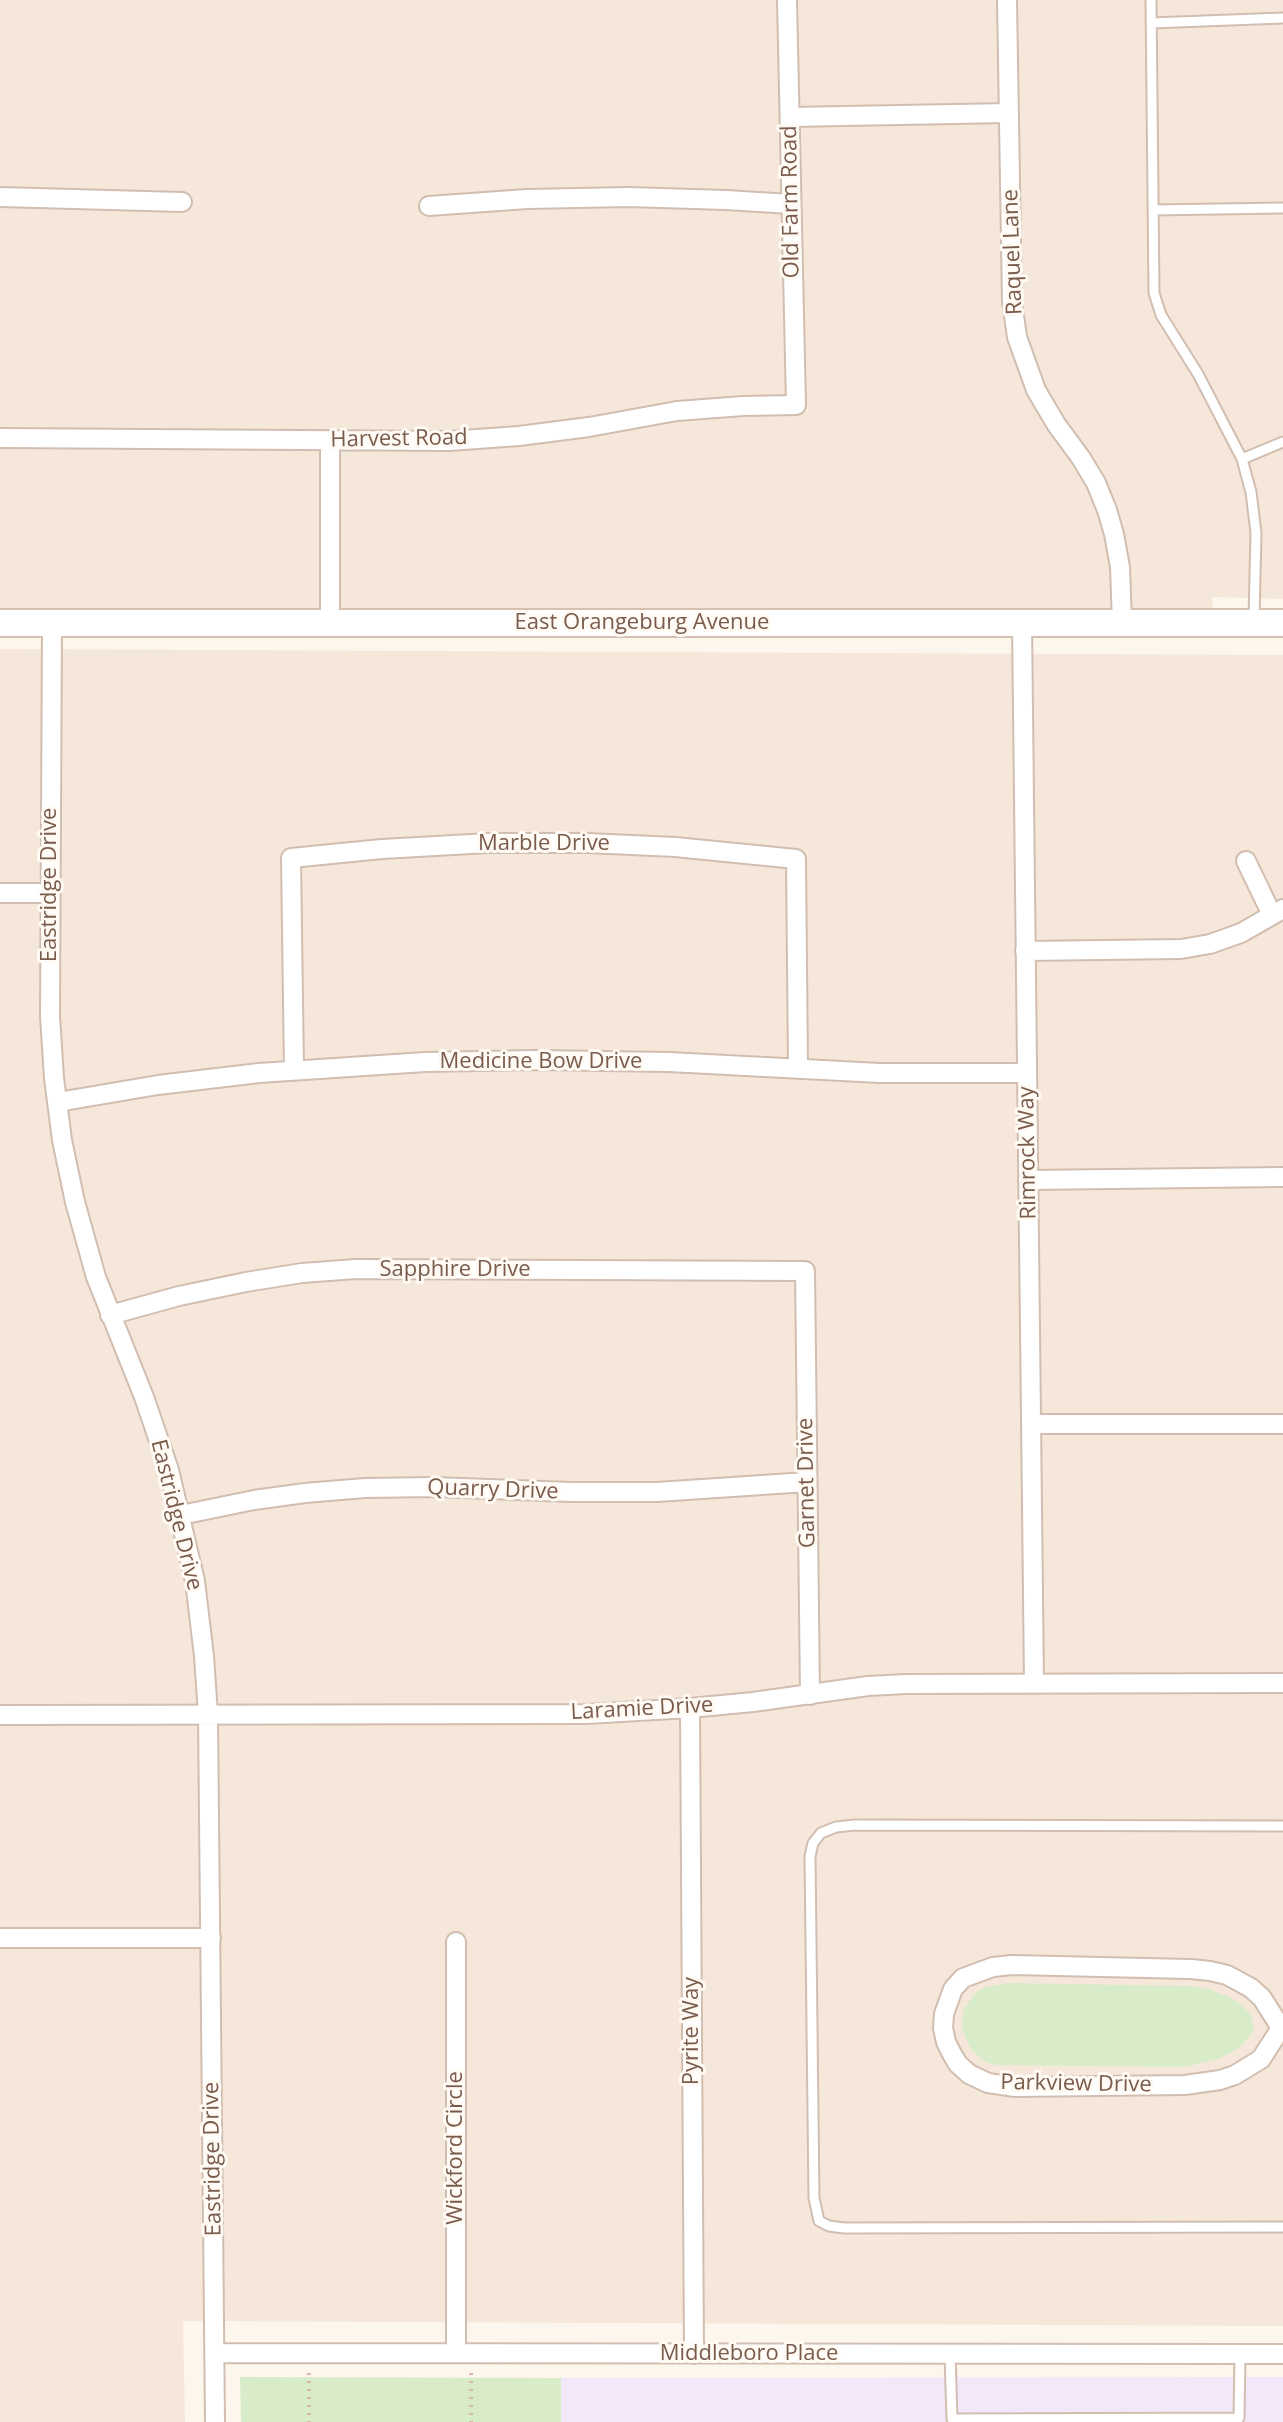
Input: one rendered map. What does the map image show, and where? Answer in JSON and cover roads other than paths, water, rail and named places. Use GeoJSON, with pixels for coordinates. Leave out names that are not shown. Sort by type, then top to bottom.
{"type":"FeatureCollection","features":[{"type":"Feature","properties":{"kind":"street","name":"Old Farm Road"},"geometry":{"type":"LineString","coordinates":[[787,0],[796,405]]}},
{"type":"Feature","properties":{"kind":"street","name":"Raquel Lane"},"geometry":{"type":"LineString","coordinates":[[1007,0],[1012,302],[1017,337],[1036,390],[1096,483],[1107,510],[1120,567],[1122,623]]}},
{"type":"Feature","properties":{"kind":"street"},"geometry":{"type":"LineString","coordinates":[[790,117],[1009,113]]}},
{"type":"Feature","properties":{"kind":"street"},"geometry":{"type":"LineString","coordinates":[[0,197],[182,202]]}},
{"type":"Feature","properties":{"kind":"street"},"geometry":{"type":"LineString","coordinates":[[429,206],[527,199],[628,197],[791,204]]}},
{"type":"Feature","properties":{"kind":"street","name":"Harvest Road"},"geometry":{"type":"LineString","coordinates":[[0,438],[449,441],[589,427],[677,411],[796,405]]}},
{"type":"Feature","properties":{"kind":"street"},"geometry":{"type":"LineString","coordinates":[[330,440],[330,623]]}},
{"type":"Feature","properties":{"kind":"street","name":"Rimrock Way"},"geometry":{"type":"LineString","coordinates":[[1022,622],[1034,1683]]}},
{"type":"Feature","properties":{"kind":"street","name":"East Orangeburg Avenue"},"geometry":{"type":"LineString","coordinates":[[0,623],[1283,623]]}},
{"type":"Feature","properties":{"kind":"street","name":"Eastridge Drive"},"geometry":{"type":"LineString","coordinates":[[52,623],[50,1016],[62,1140],[96,1277],[144,1397],[169,1470],[195,1581],[204,1656],[208,1715],[215,2422]]}},
{"type":"Feature","properties":{"kind":"street","name":"Marble Drive"},"geometry":{"type":"LineString","coordinates":[[294,1070],[291,858],[489,843],[675,847],[796,859],[798,1068]]}},
{"type":"Feature","properties":{"kind":"street"},"geometry":{"type":"LineString","coordinates":[[1025,951],[1181,949],[1210,944],[1241,933],[1277,912],[1246,861]]}},
{"type":"Feature","properties":{"kind":"street"},"geometry":{"type":"LineString","coordinates":[[0,893],[50,893]]}},
{"type":"Feature","properties":{"kind":"street","name":"Medicine Bow Drive"},"geometry":{"type":"LineString","coordinates":[[58,1102],[158,1085],[294,1070],[425,1062],[669,1062],[880,1073],[1027,1073]]}},
{"type":"Feature","properties":{"kind":"street"},"geometry":{"type":"LineString","coordinates":[[1028,1180],[1283,1177]]}},
{"type":"Feature","properties":{"kind":"street","name":"Sapphire Drive"},"geometry":{"type":"LineString","coordinates":[[110,1315],[246,1282],[356,1269],[805,1271]]}},
{"type":"Feature","properties":{"kind":"street","name":"Garnet Drive"},"geometry":{"type":"LineString","coordinates":[[805,1271],[810,1695]]}},
{"type":"Feature","properties":{"kind":"street"},"geometry":{"type":"LineString","coordinates":[[1031,1424],[1283,1424]]}},
{"type":"Feature","properties":{"kind":"street","name":"Quarry Drive"},"geometry":{"type":"LineString","coordinates":[[181,1515],[254,1500],[365,1488],[657,1492],[807,1482]]}},
{"type":"Feature","properties":{"kind":"street","name":"Laramie Drive"},"geometry":{"type":"LineString","coordinates":[[0,1715],[587,1714],[690,1708],[906,1684],[1283,1683]]}},
{"type":"Feature","properties":{"kind":"street","name":"Pyrite Way"},"geometry":{"type":"LineString","coordinates":[[690,1708],[694,2354]]}},
{"type":"Feature","properties":{"kind":"street"},"geometry":{"type":"LineString","coordinates":[[0,1938],[211,1938]]}},
{"type":"Feature","properties":{"kind":"street","name":"Wickford Circle"},"geometry":{"type":"LineString","coordinates":[[456,1942],[456,2353]]}},
{"type":"Feature","properties":{"kind":"street","name":"Parkview Drive"},"geometry":{"type":"LineString","coordinates":[[1012,1965],[1210,1971],[1227,1975],[1251,1988],[1262,1998],[1282,2028],[1261,2059],[1220,2080],[1185,2085],[1015,2087],[988,2083],[969,2074],[952,2054],[943,2028],[948,2001],[963,1978],[993,1967],[1012,1965]]}},
{"type":"Feature","properties":{"kind":"street","name":"Middleboro Place"},"geometry":{"type":"LineString","coordinates":[[215,2353],[1283,2354]]}},
{"type":"Feature","properties":{"kind":"lane"},"geometry":{"type":"LineString","coordinates":[[1151,0],[1154,293],[1161,315],[1198,374],[1242,459],[1251,492],[1256,533],[1254,623]]}},
{"type":"Feature","properties":{"kind":"lane"},"geometry":{"type":"LineString","coordinates":[[1151,23],[1283,18]]}},
{"type":"Feature","properties":{"kind":"lane"},"geometry":{"type":"LineString","coordinates":[[1153,210],[1283,208]]}},
{"type":"Feature","properties":{"kind":"lane"},"geometry":{"type":"LineString","coordinates":[[1242,459],[1283,442]]}},
{"type":"Feature","properties":{"kind":"lane"},"geometry":{"type":"LineString","coordinates":[[1283,1826],[855,1825],[836,1827],[821,1833],[813,1843],[810,1856],[814,2198],[819,2221],[844,2228],[1283,2227]]}},
{"type":"Feature","properties":{"kind":"lane"},"geometry":{"type":"LineString","coordinates":[[950,2354],[952,2420],[1239,2420],[1240,2355]]}}]}
